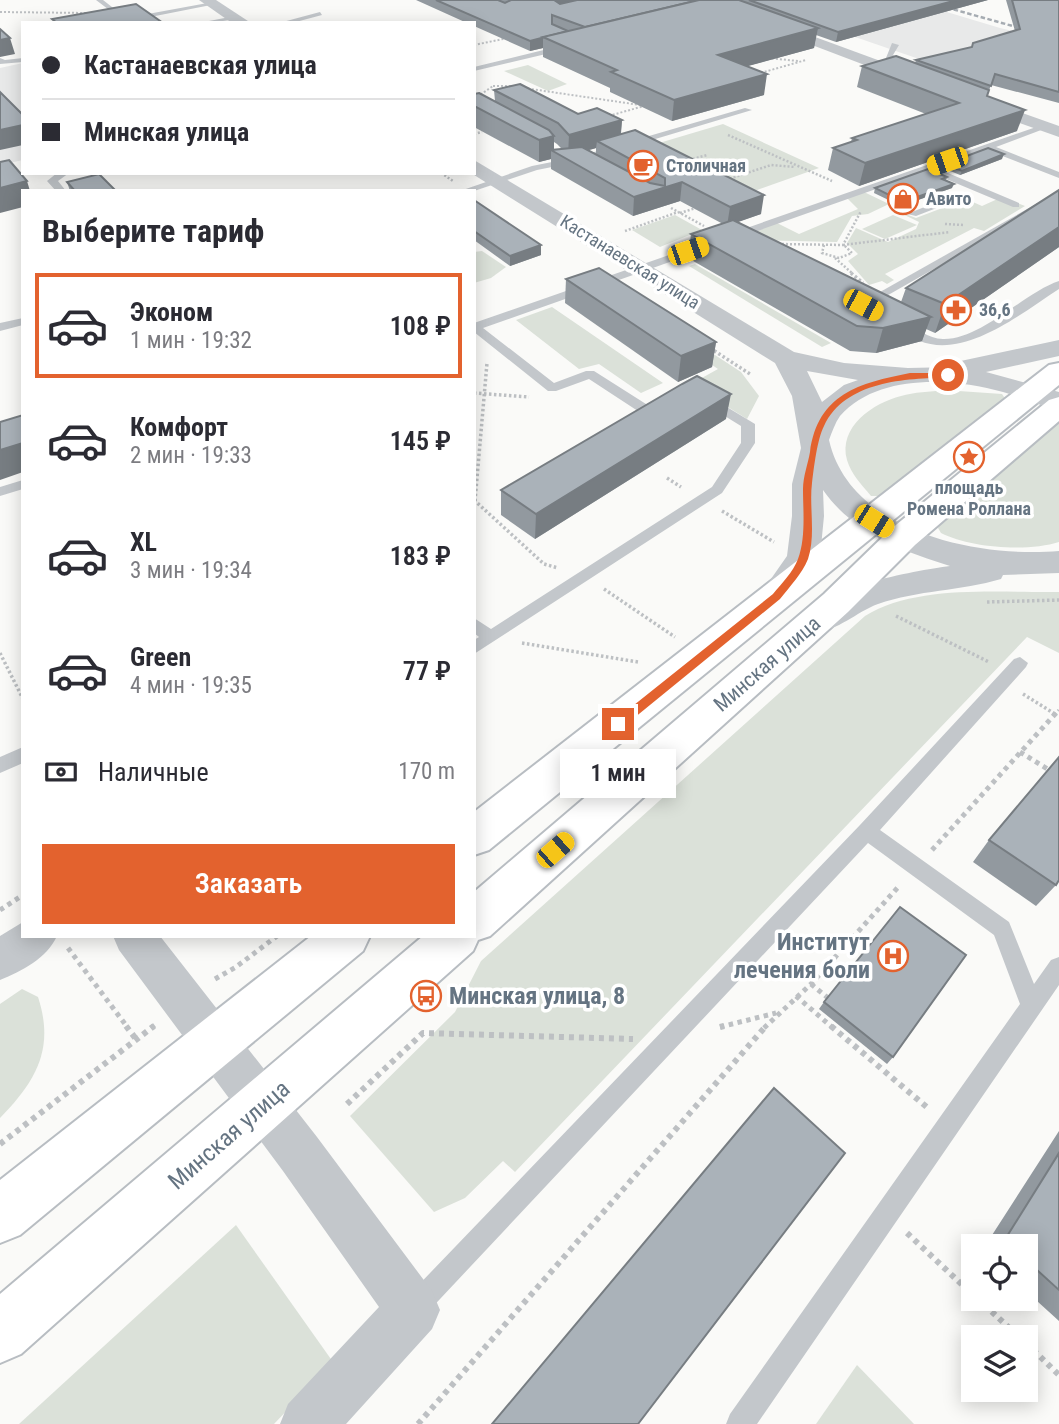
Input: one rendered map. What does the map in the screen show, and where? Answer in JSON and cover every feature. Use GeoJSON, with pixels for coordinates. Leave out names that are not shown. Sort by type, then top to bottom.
{"type":"FeatureCollection","features":[{"type":"Feature","properties":{"kind":"main road","name":"Минская улица"},"geometry":{"type":"LineString","coordinates":[[476,835],[660,692],[776,596],[819,567],[889,529],[1050,400],[1059,371]]}},
{"type":"Feature","properties":{"kind":"main road","name":"Минская улица"},"geometry":{"type":"LineString","coordinates":[[476,919],[816,621],[889,529]]}},
{"type":"Feature","properties":{"kind":"main road"},"geometry":{"type":"LineString","coordinates":[[0,1215],[344,938]]}},
{"type":"Feature","properties":{"kind":"main road","name":"Минская улица"},"geometry":{"type":"LineString","coordinates":[[0,1333],[455,938]]}},
{"type":"Feature","properties":{"kind":"street"},"geometry":{"type":"LineString","coordinates":[[209,2],[239,20]]}},
{"type":"Feature","properties":{"kind":"street"},"geometry":{"type":"LineString","coordinates":[[703,7],[724,8],[928,84]]}},
{"type":"Feature","properties":{"kind":"street"},"geometry":{"type":"LineString","coordinates":[[967,98],[1052,129]]}},
{"type":"Feature","properties":{"kind":"street","name":"Кастанаевская улица"},"geometry":{"type":"LineString","coordinates":[[476,167],[785,358],[844,371],[968,377],[1050,400]]}},
{"type":"Feature","properties":{"kind":"street"},"geometry":{"type":"LineString","coordinates":[[918,375],[1003,362],[1059,348]]}},
{"type":"Feature","properties":{"kind":"street","name":"Кастанаевская улица"},"geometry":{"type":"LineString","coordinates":[[785,358],[805,393],[814,445],[824,469],[839,491],[889,529],[957,556],[1051,564]]}},
{"type":"Feature","properties":{"kind":"street","name":"Кастанаевская улица"},"geometry":{"type":"LineString","coordinates":[[814,445],[821,423],[843,398],[875,383],[918,375]]}},
{"type":"Feature","properties":{"kind":"street"},"geometry":{"type":"LineString","coordinates":[[776,596],[794,575],[803,557],[808,516],[807,484],[814,445]]}},
{"type":"Feature","properties":{"kind":"street"},"geometry":{"type":"LineString","coordinates":[[816,621],[866,596],[919,582],[1051,564]]}},
{"type":"Feature","properties":{"kind":"street"},"geometry":{"type":"LineString","coordinates":[[135,938],[263,1106],[412,1310],[308,1424]]}},
{"type":"Feature","properties":{"kind":"street"},"geometry":{"type":"LineString","coordinates":[[0,960],[45,943]]}},
{"type":"Feature","properties":{"kind":"lane"},"geometry":{"type":"LineString","coordinates":[[99,0],[125,20],[209,2]]}},
{"type":"Feature","properties":{"kind":"lane"},"geometry":{"type":"LineString","coordinates":[[405,2],[415,0]]}},
{"type":"Feature","properties":{"kind":"lane"},"geometry":{"type":"LineString","coordinates":[[724,8],[743,4]]}},
{"type":"Feature","properties":{"kind":"lane"},"geometry":{"type":"LineString","coordinates":[[292,21],[320,15]]}},
{"type":"Feature","properties":{"kind":"lane"},"geometry":{"type":"LineString","coordinates":[[476,69],[572,45]]}},
{"type":"Feature","properties":{"kind":"lane"},"geometry":{"type":"LineString","coordinates":[[895,45],[889,56],[910,64]]}},
{"type":"Feature","properties":{"kind":"lane"},"geometry":{"type":"LineString","coordinates":[[0,60],[4,63],[21,60]]}},
{"type":"Feature","properties":{"kind":"lane"},"geometry":{"type":"LineString","coordinates":[[889,69],[922,63]]}},
{"type":"Feature","properties":{"kind":"lane"},"geometry":{"type":"LineString","coordinates":[[472,189],[561,158],[580,158],[748,110]]}},
{"type":"Feature","properties":{"kind":"lane"},"geometry":{"type":"LineString","coordinates":[[476,327],[728,237],[861,196],[927,168],[987,147],[1052,129]]}},
{"type":"Feature","properties":{"kind":"lane"},"geometry":{"type":"LineString","coordinates":[[987,147],[1059,175]]}},
{"type":"Feature","properties":{"kind":"lane"},"geometry":{"type":"LineString","coordinates":[[580,158],[599,169]]}},
{"type":"Feature","properties":{"kind":"lane"},"geometry":{"type":"LineString","coordinates":[[927,168],[1016,205]]}},
{"type":"Feature","properties":{"kind":"lane"},"geometry":{"type":"LineString","coordinates":[[59,189],[52,181],[61,175]]}},
{"type":"Feature","properties":{"kind":"lane"},"geometry":{"type":"LineString","coordinates":[[863,305],[1059,194]]}},
{"type":"Feature","properties":{"kind":"lane"},"geometry":{"type":"LineString","coordinates":[[912,214],[962,195]]}},
{"type":"Feature","properties":{"kind":"lane"},"geometry":{"type":"LineString","coordinates":[[728,237],[746,245]]}},
{"type":"Feature","properties":{"kind":"lane"},"geometry":{"type":"LineString","coordinates":[[891,320],[936,342],[964,340],[1059,284]]}},
{"type":"Feature","properties":{"kind":"lane"},"geometry":{"type":"LineString","coordinates":[[0,327],[21,322]]}},
{"type":"Feature","properties":{"kind":"lane"},"geometry":{"type":"LineString","coordinates":[[476,328],[552,388],[590,374],[652,414]]}},
{"type":"Feature","properties":{"kind":"lane"},"geometry":{"type":"LineString","coordinates":[[476,647],[717,490],[747,443],[748,424],[696,392]]}},
{"type":"Feature","properties":{"kind":"lane"},"geometry":{"type":"LineString","coordinates":[[0,492],[21,485]]}},
{"type":"Feature","properties":{"kind":"lane"},"geometry":{"type":"LineString","coordinates":[[476,626],[491,637]]}},
{"type":"Feature","properties":{"kind":"lane"},"geometry":{"type":"LineString","coordinates":[[412,1310],[867,831],[1020,663]]}},
{"type":"Feature","properties":{"kind":"lane"},"geometry":{"type":"LineString","coordinates":[[0,766],[21,755]]}},
{"type":"Feature","properties":{"kind":"lane"},"geometry":{"type":"LineString","coordinates":[[867,831],[1002,929],[1032,1007]]}},
{"type":"Feature","properties":{"kind":"lane"},"geometry":{"type":"LineString","coordinates":[[740,1424],[1059,967]]}},
{"type":"Feature","properties":{"kind":"path"},"geometry":{"type":"LineString","coordinates":[[0,12],[116,13]]}},
{"type":"Feature","properties":{"kind":"path"},"geometry":{"type":"LineString","coordinates":[[476,45],[515,36]]}},
{"type":"Feature","properties":{"kind":"path"},"geometry":{"type":"LineString","coordinates":[[764,58],[802,61]]}},
{"type":"Feature","properties":{"kind":"path"},"geometry":{"type":"LineString","coordinates":[[753,75],[812,59]]}},
{"type":"Feature","properties":{"kind":"path"},"geometry":{"type":"LineString","coordinates":[[484,86],[516,86],[621,104],[650,105],[599,119]]}},
{"type":"Feature","properties":{"kind":"path"},"geometry":{"type":"LineString","coordinates":[[476,98],[494,86]]}},
{"type":"Feature","properties":{"kind":"path"},"geometry":{"type":"LineString","coordinates":[[702,124],[861,196],[843,245]]}},
{"type":"Feature","properties":{"kind":"path"},"geometry":{"type":"LineString","coordinates":[[476,134],[482,132]]}},
{"type":"Feature","properties":{"kind":"path"},"geometry":{"type":"LineString","coordinates":[[694,166],[685,162],[707,155]]}},
{"type":"Feature","properties":{"kind":"path"},"geometry":{"type":"LineString","coordinates":[[719,182],[771,165],[801,168]]}},
{"type":"Feature","properties":{"kind":"path"},"geometry":{"type":"LineString","coordinates":[[624,231],[705,205]]}},
{"type":"Feature","properties":{"kind":"path"},"geometry":{"type":"LineString","coordinates":[[671,208],[728,237]]}},
{"type":"Feature","properties":{"kind":"path"},"geometry":{"type":"LineString","coordinates":[[746,245],[843,245],[1002,226]]}},
{"type":"Feature","properties":{"kind":"path"},"geometry":{"type":"LineString","coordinates":[[825,245],[821,250],[828,256],[851,256],[851,250],[843,245]]}},
{"type":"Feature","properties":{"kind":"path"},"geometry":{"type":"LineString","coordinates":[[476,489],[489,338]]}},
{"type":"Feature","properties":{"kind":"path"},"geometry":{"type":"LineString","coordinates":[[476,502],[544,564],[585,576],[675,637]]}},
{"type":"Feature","properties":{"kind":"path"},"geometry":{"type":"LineString","coordinates":[[418,1424],[778,1012],[811,984],[1057,712],[1003,681],[999,666],[885,610]]}},
{"type":"Feature","properties":{"kind":"path"},"geometry":{"type":"LineString","coordinates":[[491,637],[642,663]]}},
{"type":"Feature","properties":{"kind":"path"},"geometry":{"type":"LineString","coordinates":[[0,653],[21,695]]}},
{"type":"Feature","properties":{"kind":"path"},"geometry":{"type":"LineString","coordinates":[[1020,752],[1049,770]]}},
{"type":"Feature","properties":{"kind":"path"},"geometry":{"type":"LineString","coordinates":[[0,909],[21,896]]}},
{"type":"Feature","properties":{"kind":"path"},"geometry":{"type":"LineString","coordinates":[[0,1144],[135,1039],[274,938]]}},
{"type":"Feature","properties":{"kind":"path"},"geometry":{"type":"LineString","coordinates":[[45,943],[68,948],[135,1039]]}},
{"type":"Feature","properties":{"kind":"path"},"geometry":{"type":"LineString","coordinates":[[811,984],[828,998]]}},
{"type":"Feature","properties":{"kind":"path"},"geometry":{"type":"LineString","coordinates":[[796,996],[949,1125]]}},
{"type":"Feature","properties":{"kind":"path"},"geometry":{"type":"LineString","coordinates":[[347,1104],[423,1033],[667,1041],[778,1012]]}},
{"type":"Feature","properties":{"kind":"path"},"geometry":{"type":"LineString","coordinates":[[887,1214],[961,1284]]}},
{"type":"Feature","properties":{"kind":"path"},"geometry":{"type":"LineString","coordinates":[[991,1311],[1005,1325]]}},
{"type":"Feature","properties":{"kind":"path"},"geometry":{"type":"LineString","coordinates":[[1038,1355],[1059,1375]]}},
{"type":"Feature","properties":{"kind":"shaded area"},"geometry":{"type":"Polygon","coordinates":[[[907,0],[1000,28],[1059,42],[948,69],[774,9],[907,0]]]}},
{"type":"Feature","properties":{"kind":"shaded area"},"geometry":{"type":"Polygon","coordinates":[[[21,63],[21,160],[0,165],[0,68],[21,63]]]}},
{"type":"Feature","properties":{"kind":"shaded area"},"geometry":{"type":"Polygon","coordinates":[[[528,65],[567,84],[548,91],[504,71],[528,65]]]}},
{"type":"Feature","properties":{"kind":"shaded area"},"geometry":{"type":"Polygon","coordinates":[[[723,124],[819,168],[704,209],[639,149],[723,124]]]}},
{"type":"Feature","properties":{"kind":"shaded area"},"geometry":{"type":"Polygon","coordinates":[[[864,192],[889,204],[868,214],[852,216],[837,242],[755,240],[764,236],[754,231],[777,223],[799,234],[858,209],[847,198],[864,192]]]}},
{"type":"Feature","properties":{"kind":"shaded area"},"geometry":{"type":"Polygon","coordinates":[[[1002,197],[1025,206],[984,231],[974,228],[885,274],[894,280],[887,284],[882,281],[869,285],[848,261],[858,254],[847,243],[856,228],[888,242],[916,229],[919,222],[888,207],[916,218],[966,199],[982,206],[1002,197]]]}},
{"type":"Feature","properties":{"kind":"shaded area"},"geometry":{"type":"Polygon","coordinates":[[[675,215],[702,230],[660,247],[632,230],[675,215]]]}},
{"type":"Feature","properties":{"kind":"shaded area"},"geometry":{"type":"Polygon","coordinates":[[[893,215],[917,225],[885,239],[862,229],[893,215]]]}},
{"type":"Feature","properties":{"kind":"shaded area"},"geometry":{"type":"Polygon","coordinates":[[[482,251],[506,267],[491,278],[476,282],[476,252],[482,251]]]}},
{"type":"Feature","properties":{"kind":"shaded area"},"geometry":{"type":"Polygon","coordinates":[[[695,264],[831,343],[822,347],[689,266],[695,264]]]}},
{"type":"Feature","properties":{"kind":"shaded area"},"geometry":{"type":"Polygon","coordinates":[[[614,289],[741,372],[759,396],[747,419],[691,384],[718,369],[606,292],[614,289]]]}},
{"type":"Feature","properties":{"kind":"shaded area"},"geometry":{"type":"Polygon","coordinates":[[[552,307],[663,383],[641,393],[599,364],[579,369],[516,320],[552,307]]]}},
{"type":"Feature","properties":{"kind":"shaded area"},"geometry":{"type":"Polygon","coordinates":[[[944,390],[1002,394],[1006,400],[883,496],[871,496],[854,475],[847,460],[848,437],[853,427],[869,411],[890,399],[944,390]]]}},
{"type":"Feature","properties":{"kind":"shaded area"},"geometry":{"type":"Polygon","coordinates":[[[1059,421],[1059,542],[1032,547],[999,547],[967,542],[941,533],[938,528],[941,522],[1059,421]]]}},
{"type":"Feature","properties":{"kind":"shaded area"},"geometry":{"type":"Polygon","coordinates":[[[959,592],[1059,592],[1059,653],[1027,637],[515,1172],[503,1161],[465,1198],[434,1212],[350,1116],[455,1012],[481,961],[865,616],[886,606],[933,595],[959,592]]]}},
{"type":"Feature","properties":{"kind":"shaded area"},"geometry":{"type":"Polygon","coordinates":[[[22,989],[38,997],[43,1016],[43,1048],[39,1063],[24,1091],[0,1118],[0,1004],[22,989]]]}},
{"type":"Feature","properties":{"kind":"shaded area"},"geometry":{"type":"Polygon","coordinates":[[[236,1225],[333,1362],[274,1424],[19,1424],[236,1225]]]}},
{"type":"Feature","properties":{"kind":"shaded area"},"geometry":{"type":"Polygon","coordinates":[[[857,1365],[914,1424],[816,1424],[857,1365]]]}},
{"type":"Feature","properties":{"kind":"building"},"geometry":{"type":"Polygon","coordinates":[[[436,0],[498,0],[505,3],[511,0],[554,0],[560,4],[577,0],[699,0],[585,27],[552,15],[552,24],[568,31],[530,41],[436,0]]]}},
{"type":"Feature","properties":{"kind":"building"},"geometry":{"type":"Polygon","coordinates":[[[699,0],[739,0],[818,28],[718,55],[767,74],[674,100],[611,72],[617,70],[543,37],[699,0]]]}},
{"type":"Feature","properties":{"kind":"building"},"geometry":{"type":"Polygon","coordinates":[[[749,0],[957,0],[838,32],[749,0]]]}},
{"type":"Feature","properties":{"kind":"building"},"geometry":{"type":"Polygon","coordinates":[[[1012,0],[1059,0],[1059,92],[995,74],[991,86],[916,60],[972,47],[973,43],[1020,29],[1012,0]]]}},
{"type":"Feature","properties":{"kind":"building"},"geometry":{"type":"Polygon","coordinates":[[[136,4],[160,21],[54,21],[52,19],[136,4]]]}},
{"type":"Feature","properties":{"kind":"building"},"geometry":{"type":"Polygon","coordinates":[[[0,29],[10,38],[0,40],[0,29]]]}},
{"type":"Feature","properties":{"kind":"building"},"geometry":{"type":"Polygon","coordinates":[[[896,56],[989,90],[987,96],[1025,110],[865,163],[833,148],[857,140],[852,138],[959,103],[862,66],[896,56]]]}},
{"type":"Feature","properties":{"kind":"building"},"geometry":{"type":"Polygon","coordinates":[[[520,84],[578,114],[597,108],[622,120],[569,135],[558,123],[494,90],[520,84]]]}},
{"type":"Feature","properties":{"kind":"building"},"geometry":{"type":"Polygon","coordinates":[[[0,92],[21,113],[21,125],[0,130],[0,92]]]}},
{"type":"Feature","properties":{"kind":"building"},"geometry":{"type":"Polygon","coordinates":[[[476,94],[549,130],[554,136],[539,140],[476,107],[476,94]]]}},
{"type":"Feature","properties":{"kind":"building"},"geometry":{"type":"Polygon","coordinates":[[[635,130],[764,195],[730,207],[682,182],[634,197],[551,150],[582,147],[650,183],[665,186],[665,178],[597,141],[635,130]]]}},
{"type":"Feature","properties":{"kind":"building"},"geometry":{"type":"Polygon","coordinates":[[[988,148],[1004,154],[962,171],[945,164],[988,148]]]}},
{"type":"Feature","properties":{"kind":"building"},"geometry":{"type":"Polygon","coordinates":[[[9,160],[27,181],[0,188],[0,162],[9,160]]]}},
{"type":"Feature","properties":{"kind":"building"},"geometry":{"type":"Polygon","coordinates":[[[928,169],[947,177],[942,179],[954,184],[903,202],[875,188],[928,169]]]}},
{"type":"Feature","properties":{"kind":"building"},"geometry":{"type":"Polygon","coordinates":[[[100,175],[114,189],[73,189],[67,182],[100,175]]]}},
{"type":"Feature","properties":{"kind":"building"},"geometry":{"type":"Polygon","coordinates":[[[1059,190],[1059,227],[945,304],[906,288],[1059,190]]]}},
{"type":"Feature","properties":{"kind":"building"},"geometry":{"type":"Polygon","coordinates":[[[476,201],[541,245],[510,256],[476,232],[476,201]]]}},
{"type":"Feature","properties":{"kind":"building"},"geometry":{"type":"Polygon","coordinates":[[[733,220],[931,317],[883,328],[857,326],[691,234],[733,220]]]}},
{"type":"Feature","properties":{"kind":"building"},"geometry":{"type":"Polygon","coordinates":[[[599,268],[716,342],[681,356],[566,279],[599,268]]]}},
{"type":"Feature","properties":{"kind":"building"},"geometry":{"type":"Polygon","coordinates":[[[697,376],[731,394],[536,514],[501,490],[682,384],[697,376]]]}},
{"type":"Feature","properties":{"kind":"building"},"geometry":{"type":"Polygon","coordinates":[[[21,416],[21,444],[0,450],[0,422],[21,416]]]}},
{"type":"Feature","properties":{"kind":"building"},"geometry":{"type":"Polygon","coordinates":[[[1059,757],[1059,880],[1056,885],[989,840],[1059,757]]]}},
{"type":"Feature","properties":{"kind":"building"},"geometry":{"type":"Polygon","coordinates":[[[900,907],[966,955],[893,1057],[824,1002],[900,907]]]}},
{"type":"Feature","properties":{"kind":"building"},"geometry":{"type":"Polygon","coordinates":[[[774,1088],[845,1153],[638,1424],[492,1424],[774,1088]]]}},
{"type":"Feature","properties":{"kind":"building"},"geometry":{"type":"Polygon","coordinates":[[[1059,1153],[1059,1290],[1038,1271],[1038,1234],[1008,1234],[1059,1153]]]}},
{"type":"Feature","properties":{"kind":"railway"},"geometry":{"type":"LineString","coordinates":[[920,0],[1059,39]]}},
{"type":"Feature","properties":{"kind":"place","name":"Столичная"},"geometry":{"type":"Point","coordinates":[643,166]}},
{"type":"Feature","properties":{"kind":"place","name":"Авито"},"geometry":{"type":"Point","coordinates":[903,199]}},
{"type":"Feature","properties":{"kind":"place","name":"36,6"},"geometry":{"type":"Point","coordinates":[956,310]}},
{"type":"Feature","properties":{"kind":"place","name":"площадь Ромена Роллана"},"geometry":{"type":"Point","coordinates":[969,457]}},
{"type":"Feature","properties":{"kind":"place","name":"Институт лечения боли"},"geometry":{"type":"Point","coordinates":[893,956]}},
{"type":"Feature","properties":{"kind":"place","name":"Минская улица, 8"},"geometry":{"type":"Point","coordinates":[426,996]}},
{"type":"Feature","properties":{"kind":"route"},"geometry":{"type":"LineString","coordinates":[[618,724],[776,596],[794,575],[803,557],[808,516],[807,484],[815,449],[814,440],[831,409],[843,398],[875,383],[910,376],[948,375]]}}]}
